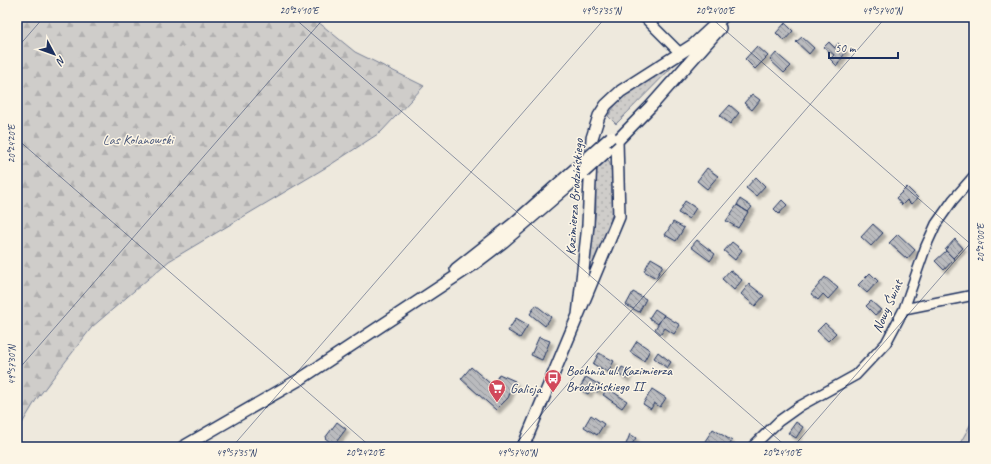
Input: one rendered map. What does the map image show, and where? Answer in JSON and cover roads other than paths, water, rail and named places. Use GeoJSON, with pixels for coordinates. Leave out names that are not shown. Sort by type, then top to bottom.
{"type":"FeatureCollection","features":[{"type":"Feature","properties":{"kind":"main road","name":"Kazimierza Brodzińskiego"},"geometry":{"type":"LineString","coordinates":[[578,315],[587,240],[592,138],[599,116],[606,105],[621,91],[692,45],[723,17]]}},
{"type":"Feature","properties":{"kind":"main road"},"geometry":{"type":"LineString","coordinates":[[584,167],[614,139],[691,60],[730,17]]}},
{"type":"Feature","properties":{"kind":"main road","name":"Kazimierza Brodzińskiego"},"geometry":{"type":"LineString","coordinates":[[523,447],[619,217],[618,174],[614,139]]}},
{"type":"Feature","properties":{"kind":"main road"},"geometry":{"type":"LineString","coordinates":[[183,447],[302,378],[412,304],[584,167],[607,151],[614,139]]}},
{"type":"Feature","properties":{"kind":"street"},"geometry":{"type":"LineString","coordinates":[[644,17],[680,53]]}},
{"type":"Feature","properties":{"kind":"street","name":"Nowy Świat"},"geometry":{"type":"LineString","coordinates":[[752,447],[779,422],[800,406],[856,375],[886,343],[904,309],[926,246],[936,224],[953,200],[974,176]]}},
{"type":"Feature","properties":{"kind":"street"},"geometry":{"type":"LineString","coordinates":[[904,309],[974,295]]}},
{"type":"Feature","properties":{"kind":"place","name":"Bochnia ul. Kazimierza Brodzińskiego II"},"geometry":{"type":"Point","coordinates":[553,393]}},
{"type":"Feature","properties":{"kind":"place","name":"Galicja"},"geometry":{"type":"Point","coordinates":[497,403]}},
{"type":"Feature","properties":{"kind":"park label","name":"Las Kolanowski"},"geometry":{"type":"Point","coordinates":[138,139]}}]}
